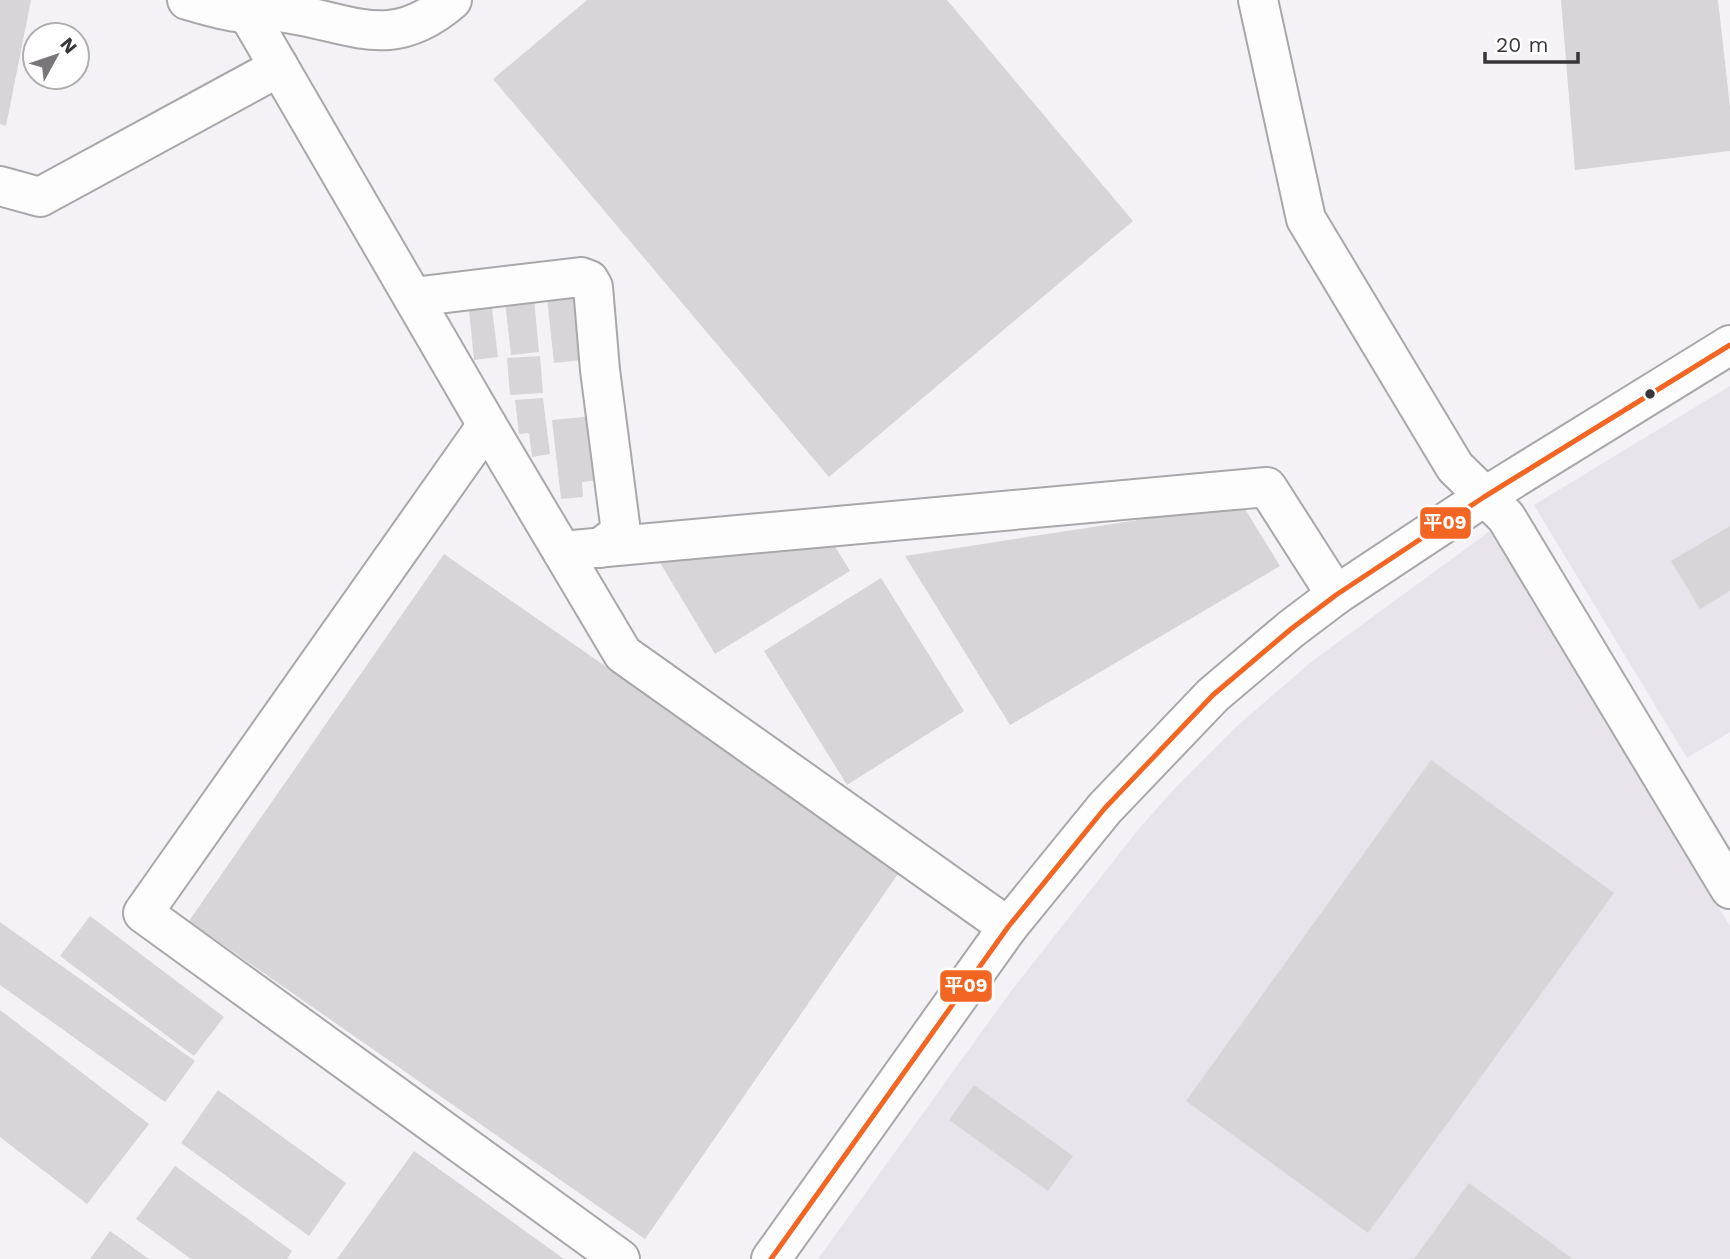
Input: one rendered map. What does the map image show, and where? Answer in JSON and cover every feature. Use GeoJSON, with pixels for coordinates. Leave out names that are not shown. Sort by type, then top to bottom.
{"type":"FeatureCollection","features":[{"type":"Feature","properties":{"kind":"street"},"geometry":{"type":"LineString","coordinates":[[187,0],[230,11],[244,7],[372,31],[410,27],[441,10],[452,0]]}},
{"type":"Feature","properties":{"kind":"street"},"geometry":{"type":"LineString","coordinates":[[1258,0],[1306,219],[1455,467],[1506,517],[1730,889]]}},
{"type":"Feature","properties":{"kind":"street"},"geometry":{"type":"LineString","coordinates":[[244,7],[623,654],[1008,927]]}},
{"type":"Feature","properties":{"kind":"street"},"geometry":{"type":"LineString","coordinates":[[0,186],[40,197],[279,67]]}},
{"type":"Feature","properties":{"kind":"street"},"geometry":{"type":"LineString","coordinates":[[413,297],[581,277],[589,280],[593,288],[600,370],[621,532],[600,548]]}},
{"type":"Feature","properties":{"kind":"street"},"geometry":{"type":"LineString","coordinates":[[771,1259],[1008,927],[1105,808],[1213,695],[1336,595],[1483,497],[1730,345]]}},
{"type":"Feature","properties":{"kind":"street"},"geometry":{"type":"LineString","coordinates":[[488,425],[144,913],[620,1259]]}},
{"type":"Feature","properties":{"kind":"street"},"geometry":{"type":"LineString","coordinates":[[562,551],[1266,487],[1336,595]]}},
{"type":"Feature","properties":{"kind":"shaded area"},"geometry":{"type":"Polygon","coordinates":[[[1730,386],[1730,732],[1687,758],[1534,505],[1730,386]]]}},
{"type":"Feature","properties":{"kind":"shaded area"},"geometry":{"type":"Polygon","coordinates":[[[1490,531],[1730,926],[1730,1259],[818,1259],[1011,991],[1137,831],[1176,787],[1238,725],[1311,662],[1490,531]]]}},
{"type":"Feature","properties":{"kind":"building"},"geometry":{"type":"Polygon","coordinates":[[[0,0],[31,0],[27,21],[21,21],[21,50],[6,126],[0,124],[0,0]]]}},
{"type":"Feature","properties":{"kind":"building"},"geometry":{"type":"Polygon","coordinates":[[[587,0],[947,0],[1133,221],[829,477],[493,79],[587,0]]]}},
{"type":"Feature","properties":{"kind":"building"},"geometry":{"type":"Polygon","coordinates":[[[1561,0],[1718,0],[1730,107],[1730,151],[1575,170],[1561,0]]]}},
{"type":"Feature","properties":{"kind":"building"},"geometry":{"type":"Polygon","coordinates":[[[583,294],[590,359],[554,363],[547,298],[583,294]]]}},
{"type":"Feature","properties":{"kind":"building"},"geometry":{"type":"Polygon","coordinates":[[[534,299],[539,352],[511,355],[505,302],[534,299]]]}},
{"type":"Feature","properties":{"kind":"building"},"geometry":{"type":"Polygon","coordinates":[[[492,308],[498,357],[474,360],[469,310],[492,308]]]}},
{"type":"Feature","properties":{"kind":"building"},"geometry":{"type":"Polygon","coordinates":[[[540,356],[543,393],[510,395],[507,358],[540,356]]]}},
{"type":"Feature","properties":{"kind":"building"},"geometry":{"type":"Polygon","coordinates":[[[543,398],[550,454],[532,457],[529,433],[519,434],[515,400],[543,398]]]}},
{"type":"Feature","properties":{"kind":"building"},"geometry":{"type":"Polygon","coordinates":[[[593,416],[600,480],[582,482],[583,497],[561,499],[552,420],[593,416]]]}},
{"type":"Feature","properties":{"kind":"building"},"geometry":{"type":"Polygon","coordinates":[[[1242,504],[1280,566],[1010,725],[905,556],[1242,504]]]}},
{"type":"Feature","properties":{"kind":"building"},"geometry":{"type":"Polygon","coordinates":[[[1730,526],[1730,591],[1700,609],[1671,561],[1730,526]]]}},
{"type":"Feature","properties":{"kind":"building"},"geometry":{"type":"Polygon","coordinates":[[[830,538],[850,571],[715,654],[659,561],[830,538]]]}},
{"type":"Feature","properties":{"kind":"building"},"geometry":{"type":"Polygon","coordinates":[[[444,554],[900,871],[645,1239],[189,921],[444,554]]]}},
{"type":"Feature","properties":{"kind":"building"},"geometry":{"type":"Polygon","coordinates":[[[881,578],[964,711],[847,785],[764,651],[881,578]]]}},
{"type":"Feature","properties":{"kind":"building"},"geometry":{"type":"Polygon","coordinates":[[[1431,760],[1614,893],[1368,1233],[1186,1101],[1431,760]]]}},
{"type":"Feature","properties":{"kind":"building"},"geometry":{"type":"Polygon","coordinates":[[[90,916],[224,1017],[194,1056],[60,956],[90,916]]]}},
{"type":"Feature","properties":{"kind":"building"},"geometry":{"type":"Polygon","coordinates":[[[0,922],[195,1061],[165,1102],[0,985],[0,922]]]}},
{"type":"Feature","properties":{"kind":"building"},"geometry":{"type":"Polygon","coordinates":[[[0,1010],[149,1124],[87,1204],[0,1137],[0,1010]]]}},
{"type":"Feature","properties":{"kind":"building"},"geometry":{"type":"Polygon","coordinates":[[[974,1085],[1073,1156],[1048,1191],[949,1120],[974,1085]]]}},
{"type":"Feature","properties":{"kind":"building"},"geometry":{"type":"Polygon","coordinates":[[[218,1090],[346,1183],[309,1236],[181,1143],[218,1090]]]}},
{"type":"Feature","properties":{"kind":"building"},"geometry":{"type":"Polygon","coordinates":[[[414,1151],[564,1259],[337,1259],[414,1151]]]}},
{"type":"Feature","properties":{"kind":"building"},"geometry":{"type":"Polygon","coordinates":[[[175,1166],[292,1251],[287,1259],[191,1259],[136,1219],[175,1166]]]}},
{"type":"Feature","properties":{"kind":"building"},"geometry":{"type":"Polygon","coordinates":[[[1469,1183],[1573,1259],[1414,1259],[1469,1183]]]}},
{"type":"Feature","properties":{"kind":"building"},"geometry":{"type":"Polygon","coordinates":[[[110,1231],[149,1259],[90,1259],[110,1231]]]}},
{"type":"Feature","properties":{"kind":"transit line","name":"平09"},"geometry":{"type":"LineString","coordinates":[[771,1259],[1008,927],[1105,808],[1213,695],[1336,595],[1484,497],[1730,345]]}}]}
